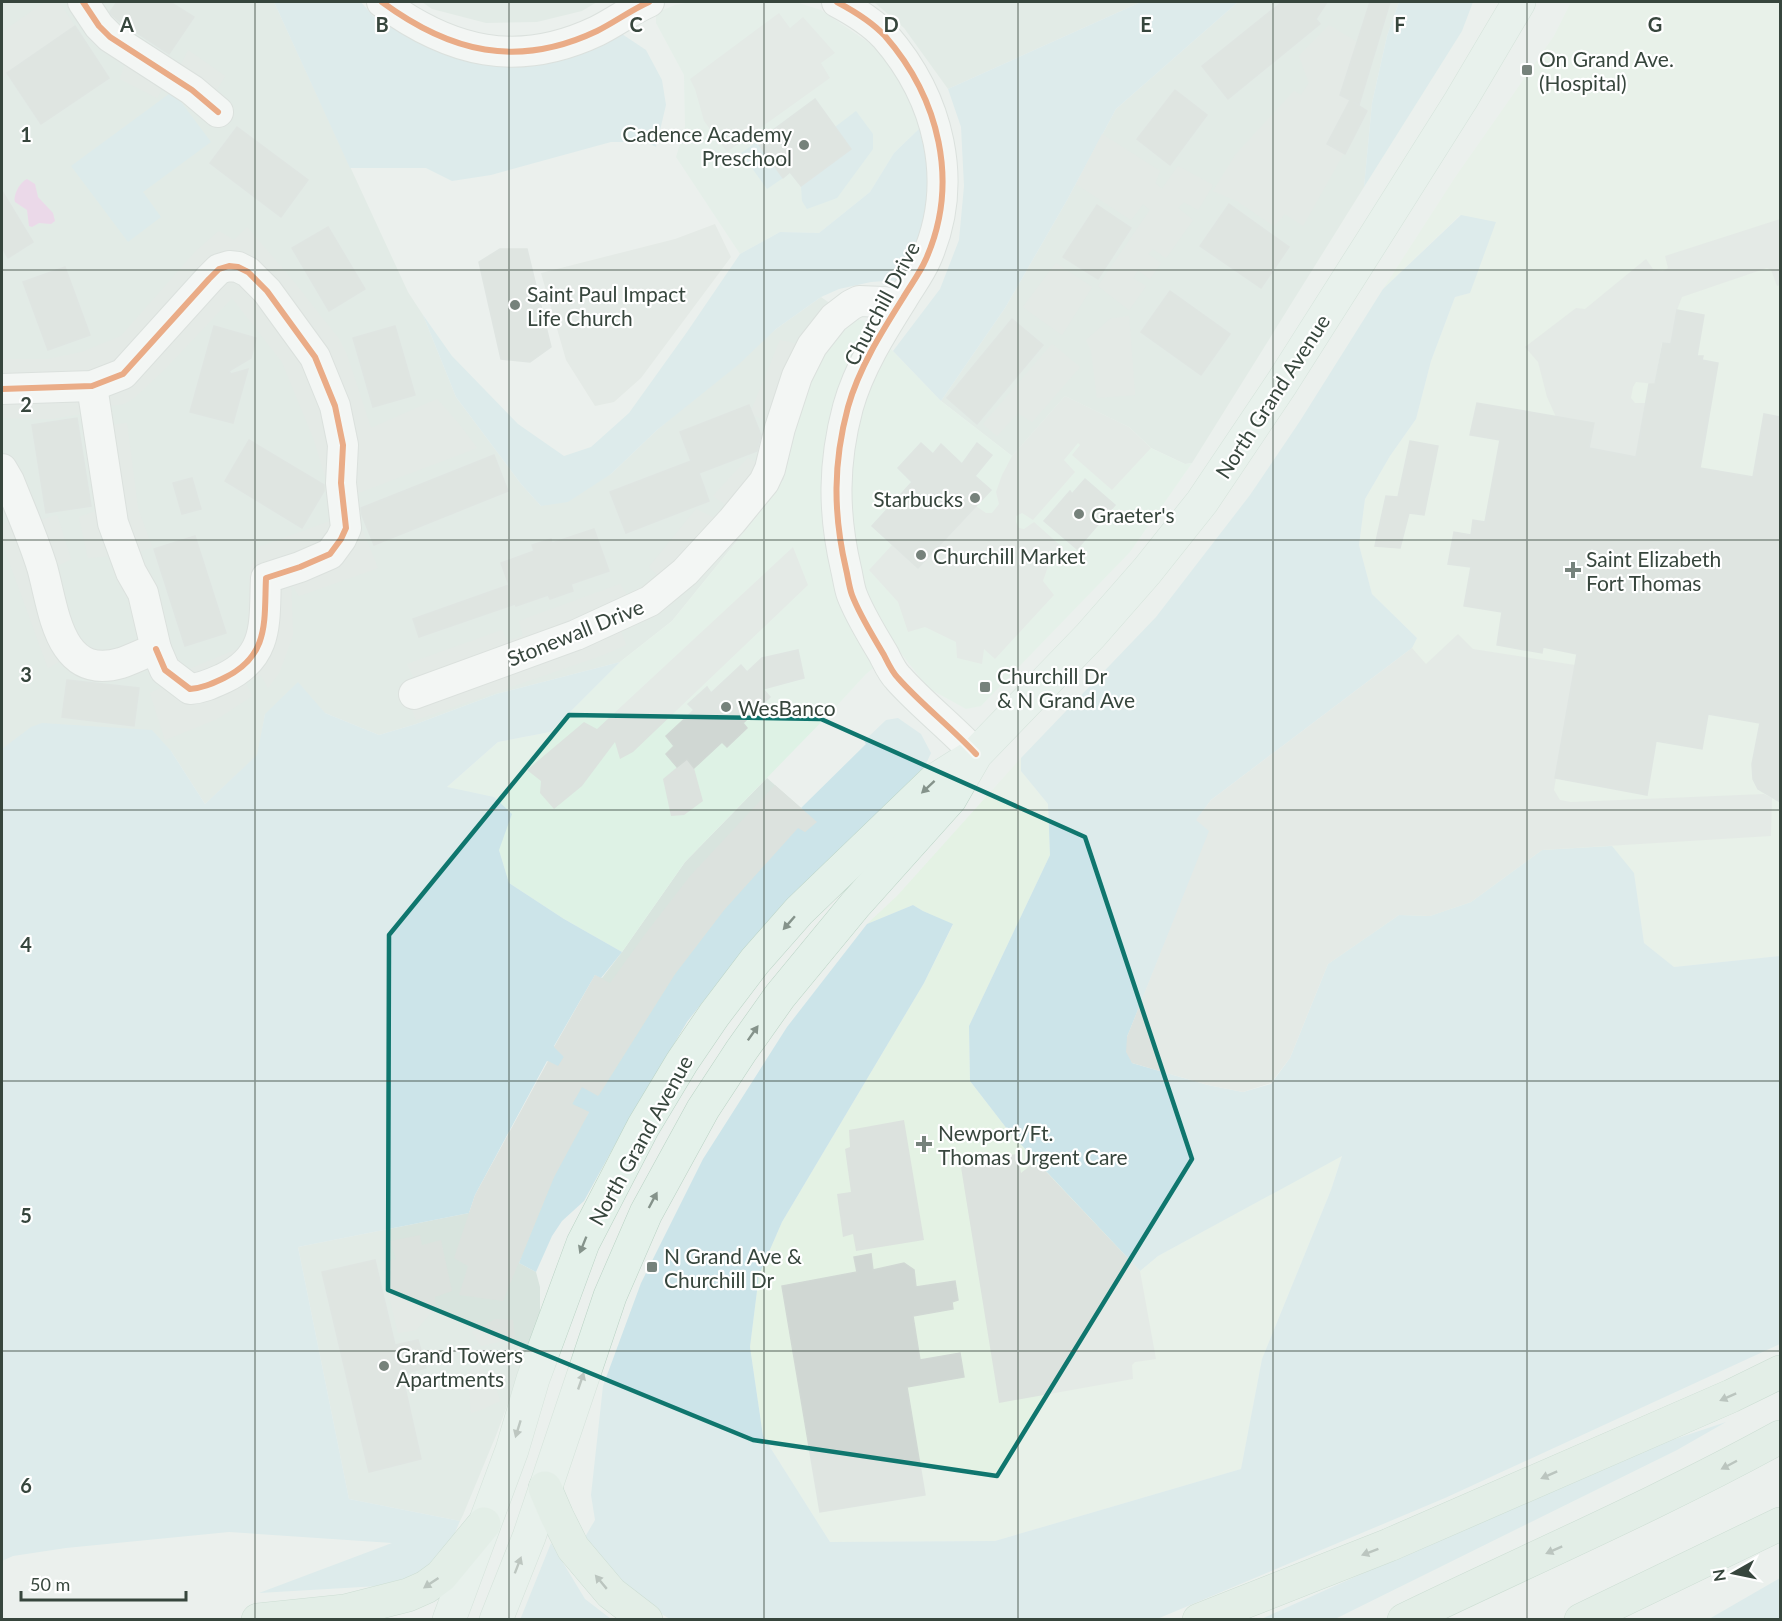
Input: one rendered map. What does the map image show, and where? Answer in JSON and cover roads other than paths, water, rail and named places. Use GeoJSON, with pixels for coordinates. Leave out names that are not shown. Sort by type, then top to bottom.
{"type":"FeatureCollection","features":[{"type":"Feature","properties":{"kind":"highway"},"geometry":{"type":"LineString","coordinates":[[1205,1618],[1389,1545],[1731,1396],[1780,1372]]}},
{"type":"Feature","properties":{"kind":"highway"},"geometry":{"type":"LineString","coordinates":[[1404,1620],[1479,1583],[1608,1525],[1780,1437]]}},
{"type":"Feature","properties":{"kind":"highway"},"geometry":{"type":"LineString","coordinates":[[545,1488],[573,1548],[611,1593],[645,1620]]}},
{"type":"Feature","properties":{"kind":"highway"},"geometry":{"type":"LineString","coordinates":[[258,1620],[345,1611],[426,1587],[441,1576],[484,1524]]}},
{"type":"Feature","properties":{"kind":"highway"},"geometry":{"type":"LineString","coordinates":[[1581,1620],[1780,1524]]}},
{"type":"Feature","properties":{"kind":"highway"},"geometry":{"type":"LineString","coordinates":[[1614,1620],[1666,1579]]}},
{"type":"Feature","properties":{"kind":"highway"},"geometry":{"type":"LineString","coordinates":[[345,1611],[371,1615],[384,1620]]}},
{"type":"Feature","properties":{"kind":"main road","name":"North Grand Avenue"},"geometry":{"type":"LineString","coordinates":[[449,1620],[512,1450],[533,1379],[583,1243],[643,1127],[682,1062],[748,970],[799,911],[935,780],[976,754],[1090,636],[1147,571],[1202,502],[1363,256],[1461,100],[1519,2]]}},
{"type":"Feature","properties":{"kind":"main road","name":"North Grand Avenue"},"geometry":{"type":"LineString","coordinates":[[496,1620],[529,1537],[610,1296],[646,1213],[703,1109],[780,996],[855,905],[950,799],[976,754]]}},
{"type":"Feature","properties":{"kind":"street"},"geometry":{"type":"LineString","coordinates":[[83,2],[99,26],[110,37],[192,90],[218,112]]}},
{"type":"Feature","properties":{"kind":"street"},"geometry":{"type":"LineString","coordinates":[[382,2],[404,18],[435,35],[483,50],[522,52],[550,48],[596,31],[650,2]]}},
{"type":"Feature","properties":{"kind":"street","name":"Churchill Drive"},"geometry":{"type":"LineString","coordinates":[[855,6],[884,35],[905,63],[926,98],[936,128],[941,159],[942,195],[937,229],[925,261],[883,329],[863,368],[848,407],[839,450],[835,496],[841,546],[852,595],[896,677],[976,754]]}},
{"type":"Feature","properties":{"kind":"street"},"geometry":{"type":"LineString","coordinates":[[2,389],[92,386],[123,374],[219,269],[229,266],[238,267],[255,278],[302,337],[315,357],[335,406],[343,445],[341,483],[346,528],[330,554],[266,578],[262,636],[255,653],[245,666],[202,688],[190,690],[165,670],[156,649],[143,593],[127,564],[113,523],[92,386]]}},
{"type":"Feature","properties":{"kind":"street","name":"Stonewall Drive"},"geometry":{"type":"LineString","coordinates":[[414,694],[576,635],[650,601],[685,572],[764,482],[770,469],[780,428],[797,376],[812,346],[834,318],[859,301],[898,305]]}},
{"type":"Feature","properties":{"kind":"street"},"geometry":{"type":"LineString","coordinates":[[2,469],[9,481],[41,565],[59,631],[71,653],[91,663],[104,665],[120,663],[156,649]]}},
{"type":"Feature","properties":{"kind":"place","name":"On Grand Ave. (Hospital)"},"geometry":{"type":"Point","coordinates":[1527,70]}},
{"type":"Feature","properties":{"kind":"place","name":"Cadence Academy Preschool"},"geometry":{"type":"Point","coordinates":[804,145]}},
{"type":"Feature","properties":{"kind":"place","name":"Saint Paul Impact Life Church"},"geometry":{"type":"Point","coordinates":[515,305]}},
{"type":"Feature","properties":{"kind":"place","name":"Starbucks"},"geometry":{"type":"Point","coordinates":[975,498]}},
{"type":"Feature","properties":{"kind":"place","name":"Graeter's"},"geometry":{"type":"Point","coordinates":[1079,514]}},
{"type":"Feature","properties":{"kind":"place","name":"Churchill Market"},"geometry":{"type":"Point","coordinates":[921,555]}},
{"type":"Feature","properties":{"kind":"place","name":"Saint Elizabeth Fort Thomas"},"geometry":{"type":"Point","coordinates":[1573,570]}},
{"type":"Feature","properties":{"kind":"place","name":"Churchill Dr & N Grand Ave"},"geometry":{"type":"Point","coordinates":[985,687]}},
{"type":"Feature","properties":{"kind":"place","name":"WesBanco"},"geometry":{"type":"Point","coordinates":[726,707]}},
{"type":"Feature","properties":{"kind":"place","name":"Newport/Ft. Thomas Urgent Care"},"geometry":{"type":"Point","coordinates":[924,1144]}},
{"type":"Feature","properties":{"kind":"place","name":"N Grand Ave & Churchill Dr"},"geometry":{"type":"Point","coordinates":[652,1267]}},
{"type":"Feature","properties":{"kind":"place","name":"Grand Towers Apartments"},"geometry":{"type":"Point","coordinates":[384,1366]}}]}
